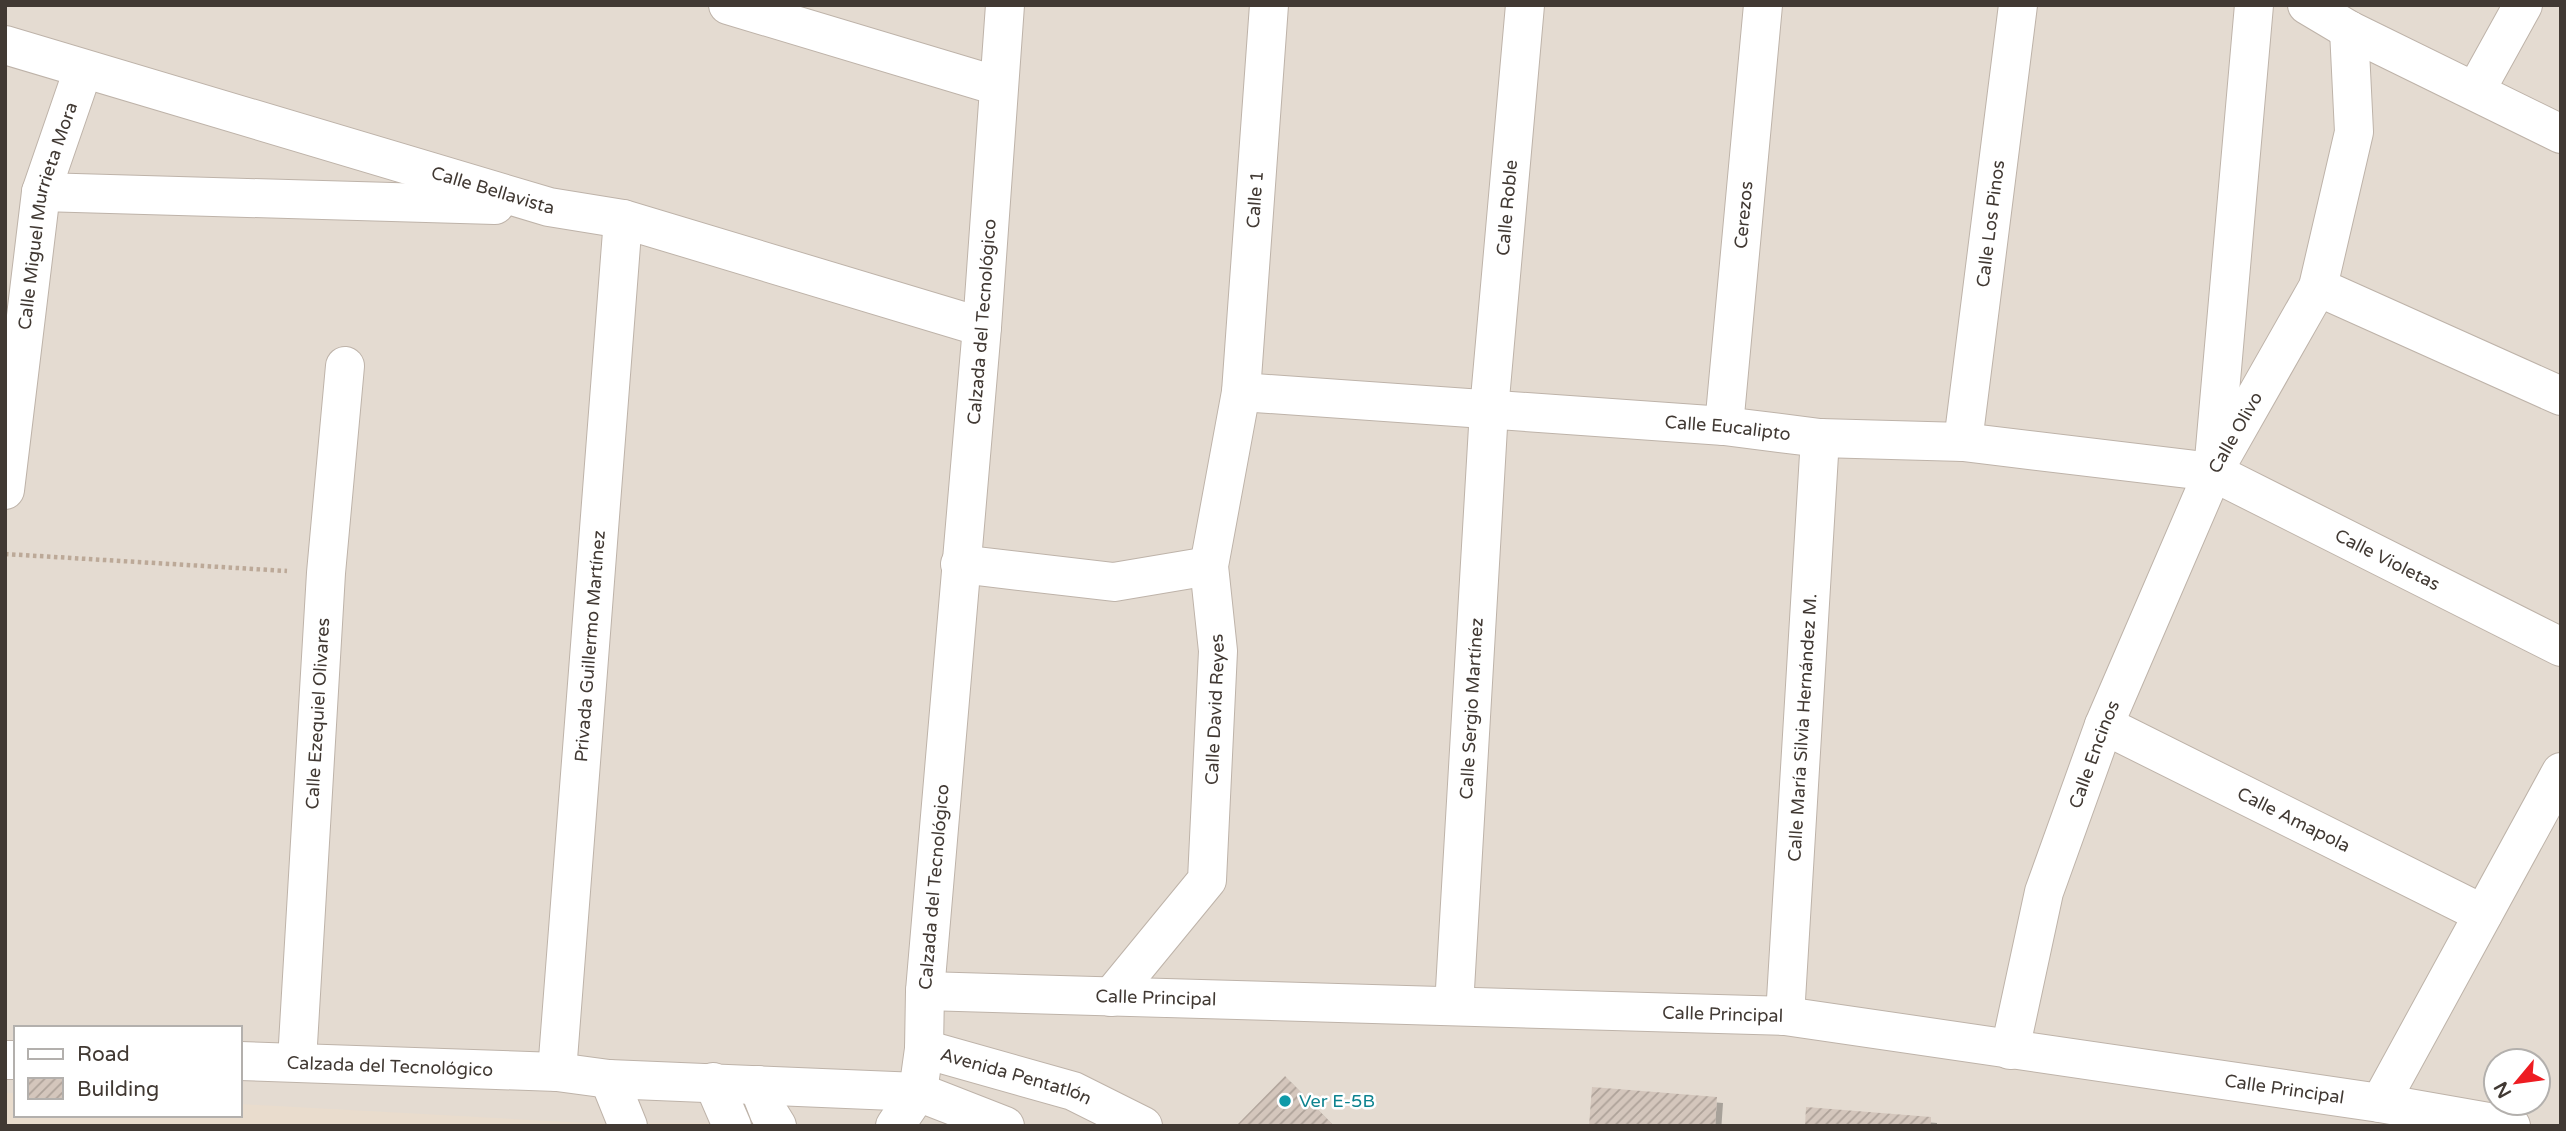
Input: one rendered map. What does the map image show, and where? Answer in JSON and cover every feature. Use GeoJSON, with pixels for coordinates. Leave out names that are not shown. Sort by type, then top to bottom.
{"type":"FeatureCollection","features":[{"type":"Feature","properties":{"kind":"street"},"geometry":{"type":"LineString","coordinates":[[728,5],[998,86]]}},
{"type":"Feature","properties":{"kind":"street","name":"Calzada del Tecnológico"},"geometry":{"type":"LineString","coordinates":[[242,1061],[556,1072],[609,1079],[918,1093],[924,1049],[925,992],[982,327],[1005,5]]}},
{"type":"Feature","properties":{"kind":"street","name":"Calle 1"},"geometry":{"type":"LineString","coordinates":[[1241,392],[1269,5]]}},
{"type":"Feature","properties":{"kind":"street","name":"Calle Roble"},"geometry":{"type":"LineString","coordinates":[[1489,410],[1525,5]]}},
{"type":"Feature","properties":{"kind":"street","name":"Cerezos"},"geometry":{"type":"LineString","coordinates":[[1724,426],[1763,5]]}},
{"type":"Feature","properties":{"kind":"street","name":"Calle Los Pinos"},"geometry":{"type":"LineString","coordinates":[[1963,442],[2018,5]]}},
{"type":"Feature","properties":{"kind":"street","name":"Calle Olivo"},"geometry":{"type":"LineString","coordinates":[[2213,472],[2254,5]]}},
{"type":"Feature","properties":{"kind":"street"},"geometry":{"type":"LineString","coordinates":[[2306,5],[2349,30],[2561,134]]}},
{"type":"Feature","properties":{"kind":"street"},"geometry":{"type":"LineString","coordinates":[[2476,90],[2523,5]]}},
{"type":"Feature","properties":{"kind":"street","name":"Calle Olivo"},"geometry":{"type":"LineString","coordinates":[[2213,472],[2318,287],[2354,132],[2349,30]]}},
{"type":"Feature","properties":{"kind":"street","name":"Calle Bellavista"},"geometry":{"type":"LineString","coordinates":[[5,45],[549,207],[623,219],[982,327]]}},
{"type":"Feature","properties":{"kind":"street","name":"Calle Miguel Murrieta Mora"},"geometry":{"type":"LineString","coordinates":[[5,490],[18,285],[41,192],[83,70]]}},
{"type":"Feature","properties":{"kind":"street"},"geometry":{"type":"LineString","coordinates":[[41,192],[549,207]]}},
{"type":"Feature","properties":{"kind":"street","name":"Privada Guillermo Martínez"},"geometry":{"type":"LineString","coordinates":[[556,1072],[623,219]]}},
{"type":"Feature","properties":{"kind":"street"},"geometry":{"type":"LineString","coordinates":[[2318,287],[2561,396]]}},
{"type":"Feature","properties":{"kind":"street","name":"Calle Ezequiel Olivares"},"geometry":{"type":"LineString","coordinates":[[297,1061],[326,573],[345,366]]}},
{"type":"Feature","properties":{"kind":"street","name":"Calle Eucalipto"},"geometry":{"type":"LineString","coordinates":[[1241,392],[1724,426],[1820,438],[1963,442],[2213,472]]}},
{"type":"Feature","properties":{"kind":"street","name":"Calle David Reyes"},"geometry":{"type":"LineString","coordinates":[[1111,997],[1207,880],[1218,651],[1209,566],[1241,392]]}},
{"type":"Feature","properties":{"kind":"street","name":"Calle Sergio Martínez"},"geometry":{"type":"LineString","coordinates":[[1454,1006],[1489,410]]}},
{"type":"Feature","properties":{"kind":"street","name":"Calle María Silvia Hernández M."},"geometry":{"type":"LineString","coordinates":[[1785,1016],[1820,438]]}},
{"type":"Feature","properties":{"kind":"street","name":"Calle Violetas"},"geometry":{"type":"LineString","coordinates":[[2213,472],[2561,647]]}},
{"type":"Feature","properties":{"kind":"street","name":"Calle Encinos"},"geometry":{"type":"LineString","coordinates":[[2010,1050],[2045,892],[2104,725],[2213,472]]}},
{"type":"Feature","properties":{"kind":"street"},"geometry":{"type":"LineString","coordinates":[[960,564],[1114,582],[1209,566]]}},
{"type":"Feature","properties":{"kind":"street","name":"Calle Amapola"},"geometry":{"type":"LineString","coordinates":[[2104,725],[2483,914]]}},
{"type":"Feature","properties":{"kind":"street"},"geometry":{"type":"LineString","coordinates":[[2380,1102],[2561,772]]}},
{"type":"Feature","properties":{"kind":"street","name":"Calle Principal"},"geometry":{"type":"LineString","coordinates":[[925,992],[1785,1016],[2380,1102],[2511,1126]]}},
{"type":"Feature","properties":{"kind":"street","name":"Avenida Pentatlón"},"geometry":{"type":"LineString","coordinates":[[924,1049],[1073,1091],[1143,1126]]}},
{"type":"Feature","properties":{"kind":"street"},"geometry":{"type":"LineString","coordinates":[[609,1079],[628,1126]]}},
{"type":"Feature","properties":{"kind":"street"},"geometry":{"type":"LineString","coordinates":[[713,1082],[732,1126]]}},
{"type":"Feature","properties":{"kind":"street"},"geometry":{"type":"LineString","coordinates":[[758,1085],[777,1126]]}},
{"type":"Feature","properties":{"kind":"street"},"geometry":{"type":"LineString","coordinates":[[895,1126],[918,1093],[1004,1126]]}},
{"type":"Feature","properties":{"kind":"path"},"geometry":{"type":"LineString","coordinates":[[5,554],[326,573]]}},
{"type":"Feature","properties":{"kind":"shaded area"},"geometry":{"type":"Polygon","coordinates":[[[5,5],[2561,5],[2561,1126],[5,1126],[5,5]]]}},
{"type":"Feature","properties":{"kind":"shaded area"},"geometry":{"type":"Polygon","coordinates":[[[5,1093],[14,1093],[14,1117],[242,1117],[242,1104],[585,1123],[716,1123],[718,1126],[5,1126],[5,1093]]]}},
{"type":"Feature","properties":{"kind":"building","name":"Ver E-5B"},"geometry":{"type":"Polygon","coordinates":[[[1285,1076],[1334,1126],[1236,1126],[1285,1076]]]}},
{"type":"Feature","properties":{"kind":"building"},"geometry":{"type":"Polygon","coordinates":[[[1592,1087],[1717,1097],[1715,1126],[1589,1126],[1592,1087]]]}},
{"type":"Feature","properties":{"kind":"building"},"geometry":{"type":"Polygon","coordinates":[[[1806,1107],[1931,1117],[1931,1126],[1805,1126],[1806,1107]]]}},
{"type":"Feature","properties":{"kind":"place","name":"Ver E-5B"},"geometry":{"type":"Point","coordinates":[1285,1101]}}]}
